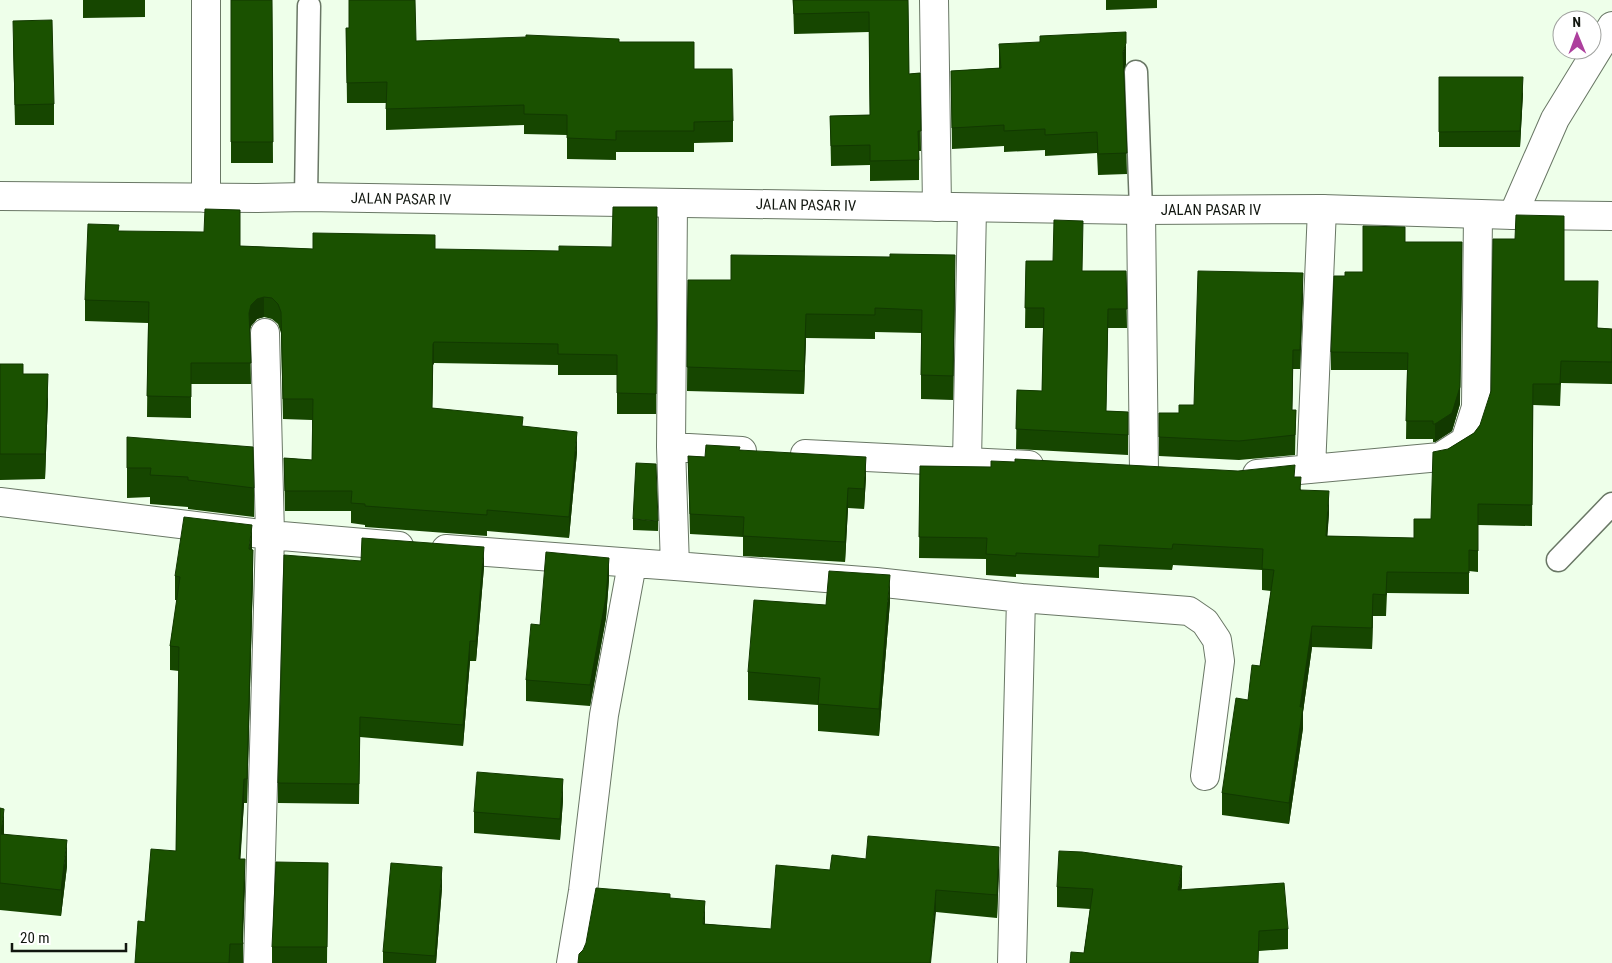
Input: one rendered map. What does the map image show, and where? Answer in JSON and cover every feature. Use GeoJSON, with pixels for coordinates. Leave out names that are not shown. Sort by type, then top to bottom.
{"type":"FeatureCollection","features":[{"type":"Feature","properties":{"kind":"street"},"geometry":{"type":"LineString","coordinates":[[206,0],[206,198]]}},
{"type":"Feature","properties":{"kind":"street"},"geometry":{"type":"LineString","coordinates":[[934,0],[938,207]]}},
{"type":"Feature","properties":{"kind":"street"},"geometry":{"type":"LineString","coordinates":[[1513,215],[1555,119],[1612,26]]}},
{"type":"Feature","properties":{"kind":"street","name":"JALAN PASAR IV"},"geometry":{"type":"LineString","coordinates":[[0,196],[306,198],[1141,210],[1322,209],[1612,216]]}},
{"type":"Feature","properties":{"kind":"street"},"geometry":{"type":"LineString","coordinates":[[673,203],[671,447],[675,566]]}},
{"type":"Feature","properties":{"kind":"street"},"geometry":{"type":"LineString","coordinates":[[967,462],[972,208]]}},
{"type":"Feature","properties":{"kind":"street"},"geometry":{"type":"LineString","coordinates":[[1311,469],[1322,209]]}},
{"type":"Feature","properties":{"kind":"street"},"geometry":{"type":"LineString","coordinates":[[1141,210],[1134,471],[1172,473]]}},
{"type":"Feature","properties":{"kind":"street"},"geometry":{"type":"LineString","coordinates":[[1229,475],[1440,457],[1465,441],[1476,407],[1478,214]]}},
{"type":"Feature","properties":{"kind":"street"},"geometry":{"type":"LineString","coordinates":[[258,963],[270,536],[265,333]]}},
{"type":"Feature","properties":{"kind":"street"},"geometry":{"type":"LineString","coordinates":[[671,447],[1055,467]]}},
{"type":"Feature","properties":{"kind":"street"},"geometry":{"type":"LineString","coordinates":[[0,502],[270,536],[876,582],[1021,598],[1189,611],[1205,622],[1217,640],[1220,661],[1205,776]]}},
{"type":"Feature","properties":{"kind":"street"},"geometry":{"type":"LineString","coordinates":[[570,963],[582,891],[604,715],[632,564]]}},
{"type":"Feature","properties":{"kind":"street"},"geometry":{"type":"LineString","coordinates":[[1012,963],[1021,598]]}},
{"type":"Feature","properties":{"kind":"lane"},"geometry":{"type":"LineString","coordinates":[[306,198],[309,6]]}},
{"type":"Feature","properties":{"kind":"lane"},"geometry":{"type":"LineString","coordinates":[[1136,72],[1141,210]]}},
{"type":"Feature","properties":{"kind":"lane"},"geometry":{"type":"LineString","coordinates":[[1558,560],[1612,504]]}},
{"type":"Feature","properties":{"kind":"building"},"geometry":{"type":"Polygon","coordinates":[[[231,0],[272,0],[273,142],[231,142],[231,0]]]}},
{"type":"Feature","properties":{"kind":"building"},"geometry":{"type":"Polygon","coordinates":[[[349,0],[415,0],[416,41],[526,37],[526,35],[619,39],[619,42],[694,42],[694,69],[732,69],[733,121],[694,122],[694,131],[616,131],[616,140],[567,138],[567,115],[524,114],[524,105],[386,109],[387,82],[347,83],[346,28],[349,28],[349,0]]]}},
{"type":"Feature","properties":{"kind":"building"},"geometry":{"type":"Polygon","coordinates":[[[793,0],[908,0],[909,74],[920,73],[921,131],[918,131],[919,160],[870,161],[870,145],[831,146],[830,116],[870,115],[869,12],[794,14],[793,0]]]}},
{"type":"Feature","properties":{"kind":"building"},"geometry":{"type":"Polygon","coordinates":[[[52,20],[54,104],[15,105],[13,21],[52,20]]]}},
{"type":"Feature","properties":{"kind":"building"},"geometry":{"type":"Polygon","coordinates":[[[1126,32],[1126,43],[1123,52],[1127,153],[1098,154],[1097,132],[1045,135],[1045,129],[1004,131],[1004,125],[952,128],[951,71],[1001,68],[999,44],[1040,42],[1040,36],[1126,32]]]}},
{"type":"Feature","properties":{"kind":"building"},"geometry":{"type":"Polygon","coordinates":[[[1439,77],[1523,77],[1520,131],[1439,132],[1439,77]]]}},
{"type":"Feature","properties":{"kind":"building"},"geometry":{"type":"Polygon","coordinates":[[[613,207],[657,207],[656,394],[617,393],[617,355],[558,354],[558,344],[434,342],[433,344],[432,408],[523,417],[522,426],[577,432],[569,517],[487,510],[487,515],[365,506],[365,504],[351,503],[352,491],[285,491],[284,458],[312,460],[313,399],[283,399],[281,312],[278,304],[272,298],[264,297],[257,299],[251,305],[249,313],[251,363],[191,363],[191,397],[147,396],[149,302],[85,300],[88,224],[119,225],[118,231],[204,232],[205,209],[240,210],[240,246],[313,249],[313,233],[435,235],[435,249],[559,251],[559,246],[612,247],[613,207]]]}},
{"type":"Feature","properties":{"kind":"building"},"geometry":{"type":"Polygon","coordinates":[[[1516,215],[1564,216],[1564,281],[1598,281],[1597,328],[1612,329],[1612,362],[1561,361],[1560,384],[1533,384],[1532,505],[1478,504],[1478,551],[1469,550],[1469,573],[1387,572],[1386,595],[1373,594],[1372,628],[1312,626],[1300,707],[1303,707],[1289,803],[1222,793],[1236,698],[1248,700],[1252,665],[1260,666],[1274,570],[1262,569],[1263,549],[1173,544],[1172,549],[1099,545],[1099,557],[1016,553],[1016,556],[986,554],[987,538],[919,537],[920,466],[991,467],[991,461],[1015,462],[1015,459],[1238,471],[1295,465],[1294,477],[1301,477],[1300,490],[1329,491],[1326,536],[1414,538],[1414,519],[1431,519],[1433,452],[1448,449],[1474,433],[1480,425],[1491,391],[1493,239],[1515,239],[1516,215]]]}},
{"type":"Feature","properties":{"kind":"building"},"geometry":{"type":"Polygon","coordinates":[[[1054,220],[1083,221],[1082,271],[1126,271],[1127,309],[1108,309],[1106,411],[1128,412],[1128,435],[1016,429],[1017,390],[1042,391],[1044,308],[1025,308],[1026,261],[1053,261],[1054,220]]]}},
{"type":"Feature","properties":{"kind":"building"},"geometry":{"type":"Polygon","coordinates":[[[1363,226],[1405,227],[1405,242],[1462,242],[1460,387],[1452,413],[1435,424],[1433,424],[1433,421],[1406,421],[1408,353],[1331,352],[1334,276],[1345,276],[1345,272],[1363,272],[1363,226]]]}},
{"type":"Feature","properties":{"kind":"building"},"geometry":{"type":"Polygon","coordinates":[[[890,254],[955,255],[953,376],[921,375],[922,310],[875,308],[875,315],[806,314],[804,371],[687,367],[688,280],[731,280],[731,255],[890,257],[890,254]]]}},
{"type":"Feature","properties":{"kind":"building"},"geometry":{"type":"Polygon","coordinates":[[[1198,271],[1303,273],[1300,350],[1293,350],[1292,410],[1296,410],[1295,435],[1239,441],[1159,437],[1159,413],[1179,413],[1179,405],[1194,405],[1198,271]]]}},
{"type":"Feature","properties":{"kind":"building"},"geometry":{"type":"Polygon","coordinates":[[[0,364],[23,364],[23,374],[48,374],[45,454],[0,454],[0,364]]]}},
{"type":"Feature","properties":{"kind":"building"},"geometry":{"type":"Polygon","coordinates":[[[127,437],[253,447],[254,488],[188,480],[188,477],[150,475],[151,468],[127,468],[127,437]]]}},
{"type":"Feature","properties":{"kind":"building"},"geometry":{"type":"Polygon","coordinates":[[[706,445],[740,447],[739,450],[866,457],[864,489],[848,488],[845,542],[743,536],[744,517],[690,514],[688,456],[705,457],[706,445]]]}},
{"type":"Feature","properties":{"kind":"building"},"geometry":{"type":"Polygon","coordinates":[[[636,463],[656,464],[658,521],[633,519],[636,463]]]}},
{"type":"Feature","properties":{"kind":"building"},"geometry":{"type":"Polygon","coordinates":[[[184,517],[252,525],[249,549],[253,550],[247,779],[244,779],[239,859],[245,859],[243,944],[230,944],[229,963],[135,963],[138,921],[145,922],[151,849],[176,851],[179,647],[170,646],[180,577],[175,576],[184,517]]]}},
{"type":"Feature","properties":{"kind":"building"},"geometry":{"type":"Polygon","coordinates":[[[362,538],[484,547],[476,641],[470,641],[463,725],[360,717],[359,784],[278,783],[284,555],[361,561],[362,538]]]}},
{"type":"Feature","properties":{"kind":"building"},"geometry":{"type":"Polygon","coordinates":[[[546,552],[609,558],[606,597],[590,685],[526,680],[531,624],[540,625],[546,552]]]}},
{"type":"Feature","properties":{"kind":"building"},"geometry":{"type":"Polygon","coordinates":[[[829,571],[890,575],[879,709],[818,704],[820,678],[748,672],[754,600],[826,605],[829,571]]]}},
{"type":"Feature","properties":{"kind":"building"},"geometry":{"type":"Polygon","coordinates":[[[477,772],[563,779],[560,819],[474,812],[477,772]]]}},
{"type":"Feature","properties":{"kind":"building"},"geometry":{"type":"Polygon","coordinates":[[[0,808],[4,809],[1,834],[67,840],[61,890],[0,883],[0,808]]]}},
{"type":"Feature","properties":{"kind":"building"},"geometry":{"type":"Polygon","coordinates":[[[868,836],[999,847],[997,895],[936,890],[930,963],[578,963],[579,954],[586,943],[596,888],[670,894],[670,898],[705,901],[703,924],[771,929],[776,865],[830,870],[832,855],[866,859],[868,836]]]}},
{"type":"Feature","properties":{"kind":"building"},"geometry":{"type":"Polygon","coordinates":[[[1059,851],[1082,852],[1182,866],[1178,890],[1284,883],[1288,929],[1259,931],[1258,963],[1070,963],[1071,952],[1084,953],[1093,889],[1057,887],[1059,851]]]}},
{"type":"Feature","properties":{"kind":"building"},"geometry":{"type":"Polygon","coordinates":[[[276,862],[328,863],[327,947],[272,947],[276,862]]]}},
{"type":"Feature","properties":{"kind":"building"},"geometry":{"type":"Polygon","coordinates":[[[391,863],[442,867],[435,956],[383,952],[391,863]]]}}]}
